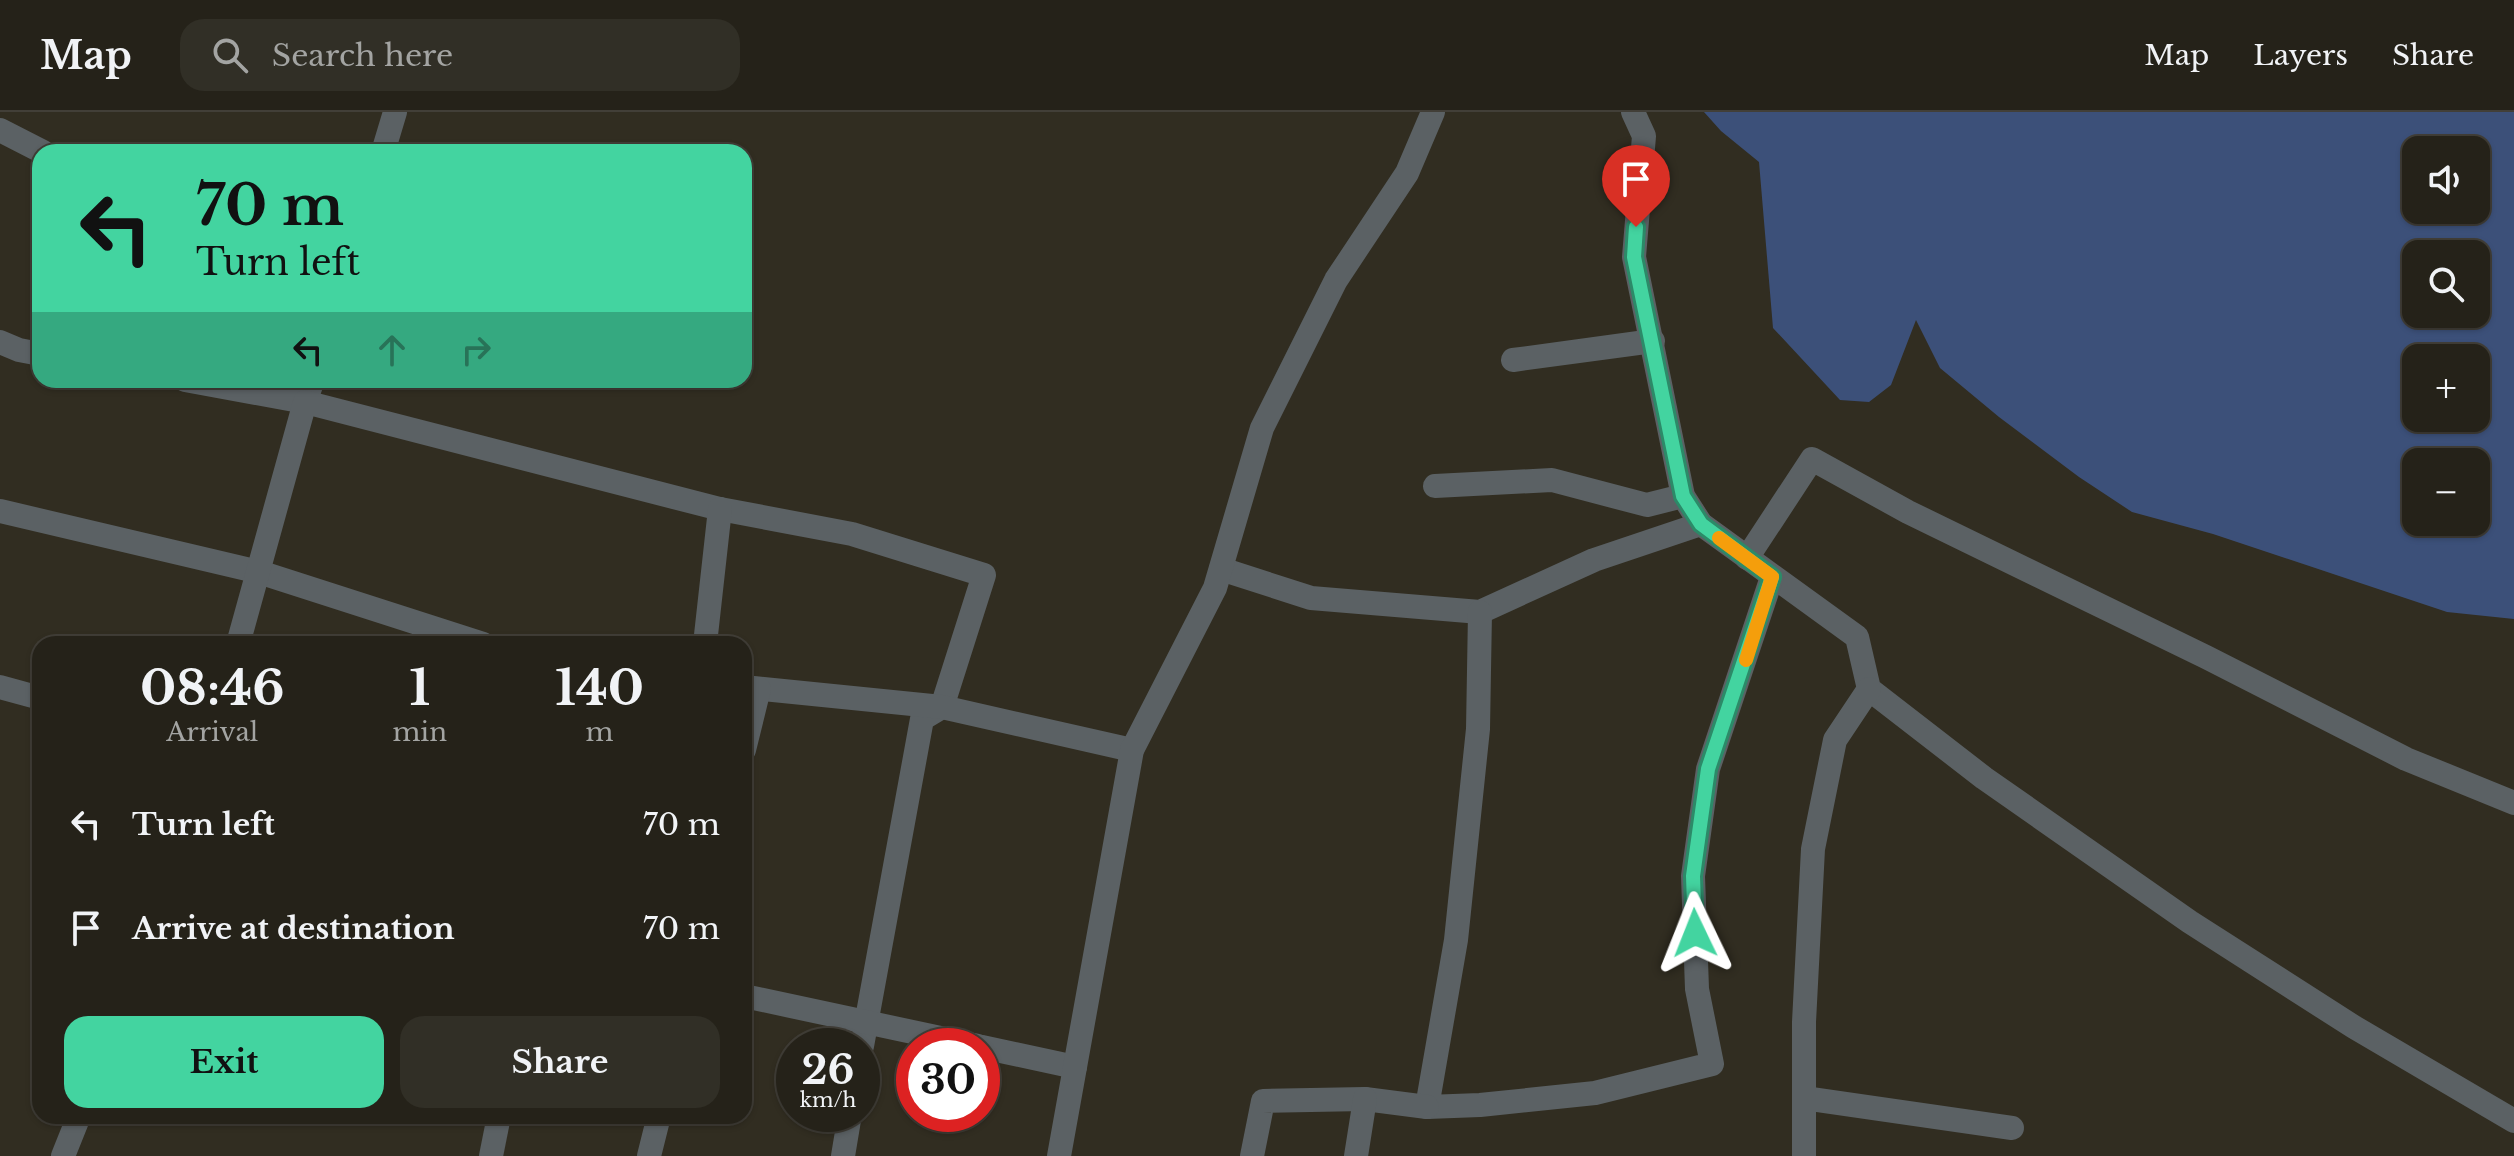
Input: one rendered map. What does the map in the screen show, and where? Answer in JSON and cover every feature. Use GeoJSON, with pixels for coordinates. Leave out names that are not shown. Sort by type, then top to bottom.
{"type":"FeatureCollection","features":[{"type":"Feature","properties":{"kind":"street"},"geometry":{"type":"LineString","coordinates":[[385,144],[395,112]]}},
{"type":"Feature","properties":{"kind":"street"},"geometry":{"type":"LineString","coordinates":[[1059,1156],[1132,750],[1215,588],[1262,428],[1336,280],[1407,173],[1433,112]]}},
{"type":"Feature","properties":{"kind":"street"},"geometry":{"type":"LineString","coordinates":[[1633,112],[1644,136],[1634,257],[1683,496],[1701,524],[1857,637],[1869,689],[1984,778],[2190,922],[2354,1027],[2514,1121]]}},
{"type":"Feature","properties":{"kind":"street"},"geometry":{"type":"LineString","coordinates":[[0,130],[32,146]]}},
{"type":"Feature","properties":{"kind":"street"},"geometry":{"type":"LineString","coordinates":[[1513,360],[1653,341]]}},
{"type":"Feature","properties":{"kind":"street"},"geometry":{"type":"LineString","coordinates":[[0,342],[32,352]]}},
{"type":"Feature","properties":{"kind":"street"},"geometry":{"type":"LineString","coordinates":[[275,388],[309,391],[720,509],[852,534],[984,575],[942,707],[922,719],[865,1028]]}},
{"type":"Feature","properties":{"kind":"street"},"geometry":{"type":"LineString","coordinates":[[240,636],[309,391]]}},
{"type":"Feature","properties":{"kind":"street"},"geometry":{"type":"LineString","coordinates":[[1747,558],[1812,459],[1908,512],[2206,657],[2406,759],[2514,803]]}},
{"type":"Feature","properties":{"kind":"street"},"geometry":{"type":"LineString","coordinates":[[1435,486],[1552,480],[1647,505],[1683,496]]}},
{"type":"Feature","properties":{"kind":"street"},"geometry":{"type":"LineString","coordinates":[[706,636],[720,509]]}},
{"type":"Feature","properties":{"kind":"street"},"geometry":{"type":"LineString","coordinates":[[0,511],[259,572],[458,636]]}},
{"type":"Feature","properties":{"kind":"street"},"geometry":{"type":"LineString","coordinates":[[1221,569],[1311,598],[1480,612],[1594,560],[1701,524]]}},
{"type":"Feature","properties":{"kind":"street"},"geometry":{"type":"LineString","coordinates":[[1252,1156],[1263,1101],[1365,1099],[1427,1107],[1480,1105],[1595,1093],[1712,1064],[1697,989],[1693,876],[1708,769],[1772,577]]}},
{"type":"Feature","properties":{"kind":"street"},"geometry":{"type":"LineString","coordinates":[[1427,1107],[1458,925],[1478,729],[1480,612]]}},
{"type":"Feature","properties":{"kind":"street"},"geometry":{"type":"LineString","coordinates":[[0,687],[32,696]]}},
{"type":"Feature","properties":{"kind":"street"},"geometry":{"type":"LineString","coordinates":[[752,688],[942,707],[1132,750]]}},
{"type":"Feature","properties":{"kind":"street"},"geometry":{"type":"LineString","coordinates":[[1804,1156],[1804,1022],[1813,849],[1835,740],[1869,689]]}},
{"type":"Feature","properties":{"kind":"street"},"geometry":{"type":"LineString","coordinates":[[752,999],[845,1028]]}},
{"type":"Feature","properties":{"kind":"street"},"geometry":{"type":"LineString","coordinates":[[1000,1050],[1075,1067]]}},
{"type":"Feature","properties":{"kind":"street"},"geometry":{"type":"LineString","coordinates":[[1804,1098],[2012,1128]]}},
{"type":"Feature","properties":{"kind":"street"},"geometry":{"type":"LineString","coordinates":[[1356,1156],[1365,1099]]}},
{"type":"Feature","properties":{"kind":"street"},"geometry":{"type":"LineString","coordinates":[[63,1156],[76,1124]]}},
{"type":"Feature","properties":{"kind":"street"},"geometry":{"type":"LineString","coordinates":[[491,1156],[497,1124]]}},
{"type":"Feature","properties":{"kind":"street"},"geometry":{"type":"LineString","coordinates":[[649,1156],[657,1124]]}},
{"type":"Feature","properties":{"kind":"street"},"geometry":{"type":"LineString","coordinates":[[843,1156],[847,1132]]}},
{"type":"Feature","properties":{"kind":"water"},"geometry":{"type":"Polygon","coordinates":[[[1704,112],[2514,112],[2514,619],[2447,612],[2213,534],[2132,512],[1999,417],[1940,368],[1916,320],[1891,385],[1869,402],[1840,400],[1773,328],[1759,162],[1721,131],[1704,112]]]}},
{"type":"Feature","properties":{"kind":"slow traffic"},"geometry":{"type":"LineString","coordinates":[[1719,538],[1772,577],[1746,660]]}},
{"type":"Feature","properties":{"kind":"route"},"geometry":{"type":"LineString","coordinates":[[1636,227],[1634,257],[1683,496],[1701,524],[1772,577],[1708,769],[1693,876],[1695,933]]}}]}
